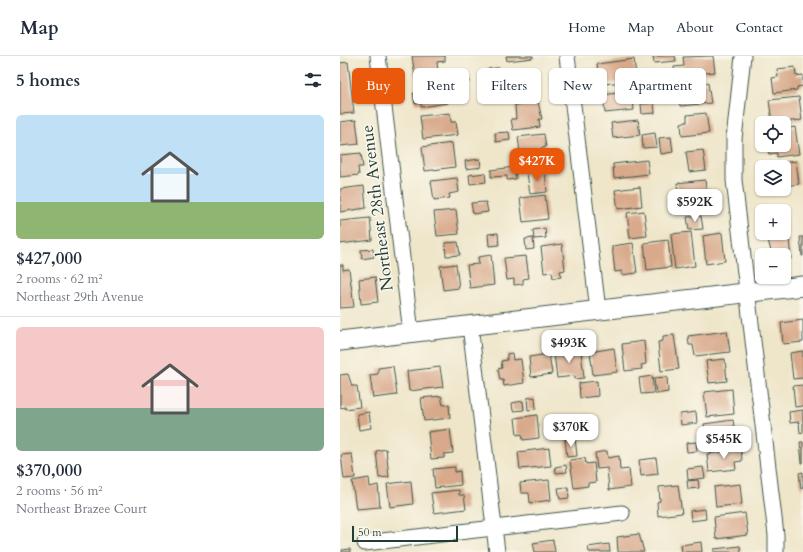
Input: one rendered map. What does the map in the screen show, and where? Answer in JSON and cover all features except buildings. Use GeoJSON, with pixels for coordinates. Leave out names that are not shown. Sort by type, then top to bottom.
{"type":"FeatureCollection","features":[{"type":"Feature","properties":{"kind":"street","name":"Northeast 28th Avenue"},"geometry":{"type":"LineString","coordinates":[[378,56],[411,333]]}},
{"type":"Feature","properties":{"kind":"street"},"geometry":{"type":"LineString","coordinates":[[567,56],[598,310]]}},
{"type":"Feature","properties":{"kind":"street"},"geometry":{"type":"LineString","coordinates":[[744,56],[733,161],[735,196],[776,535],[776,552]]}},
{"type":"Feature","properties":{"kind":"street"},"geometry":{"type":"LineString","coordinates":[[340,341],[803,286]]}},
{"type":"Feature","properties":{"kind":"street"},"geometry":{"type":"LineString","coordinates":[[470,326],[497,552]]}},
{"type":"Feature","properties":{"kind":"street"},"geometry":{"type":"LineString","coordinates":[[365,543],[622,512]]}}]}
